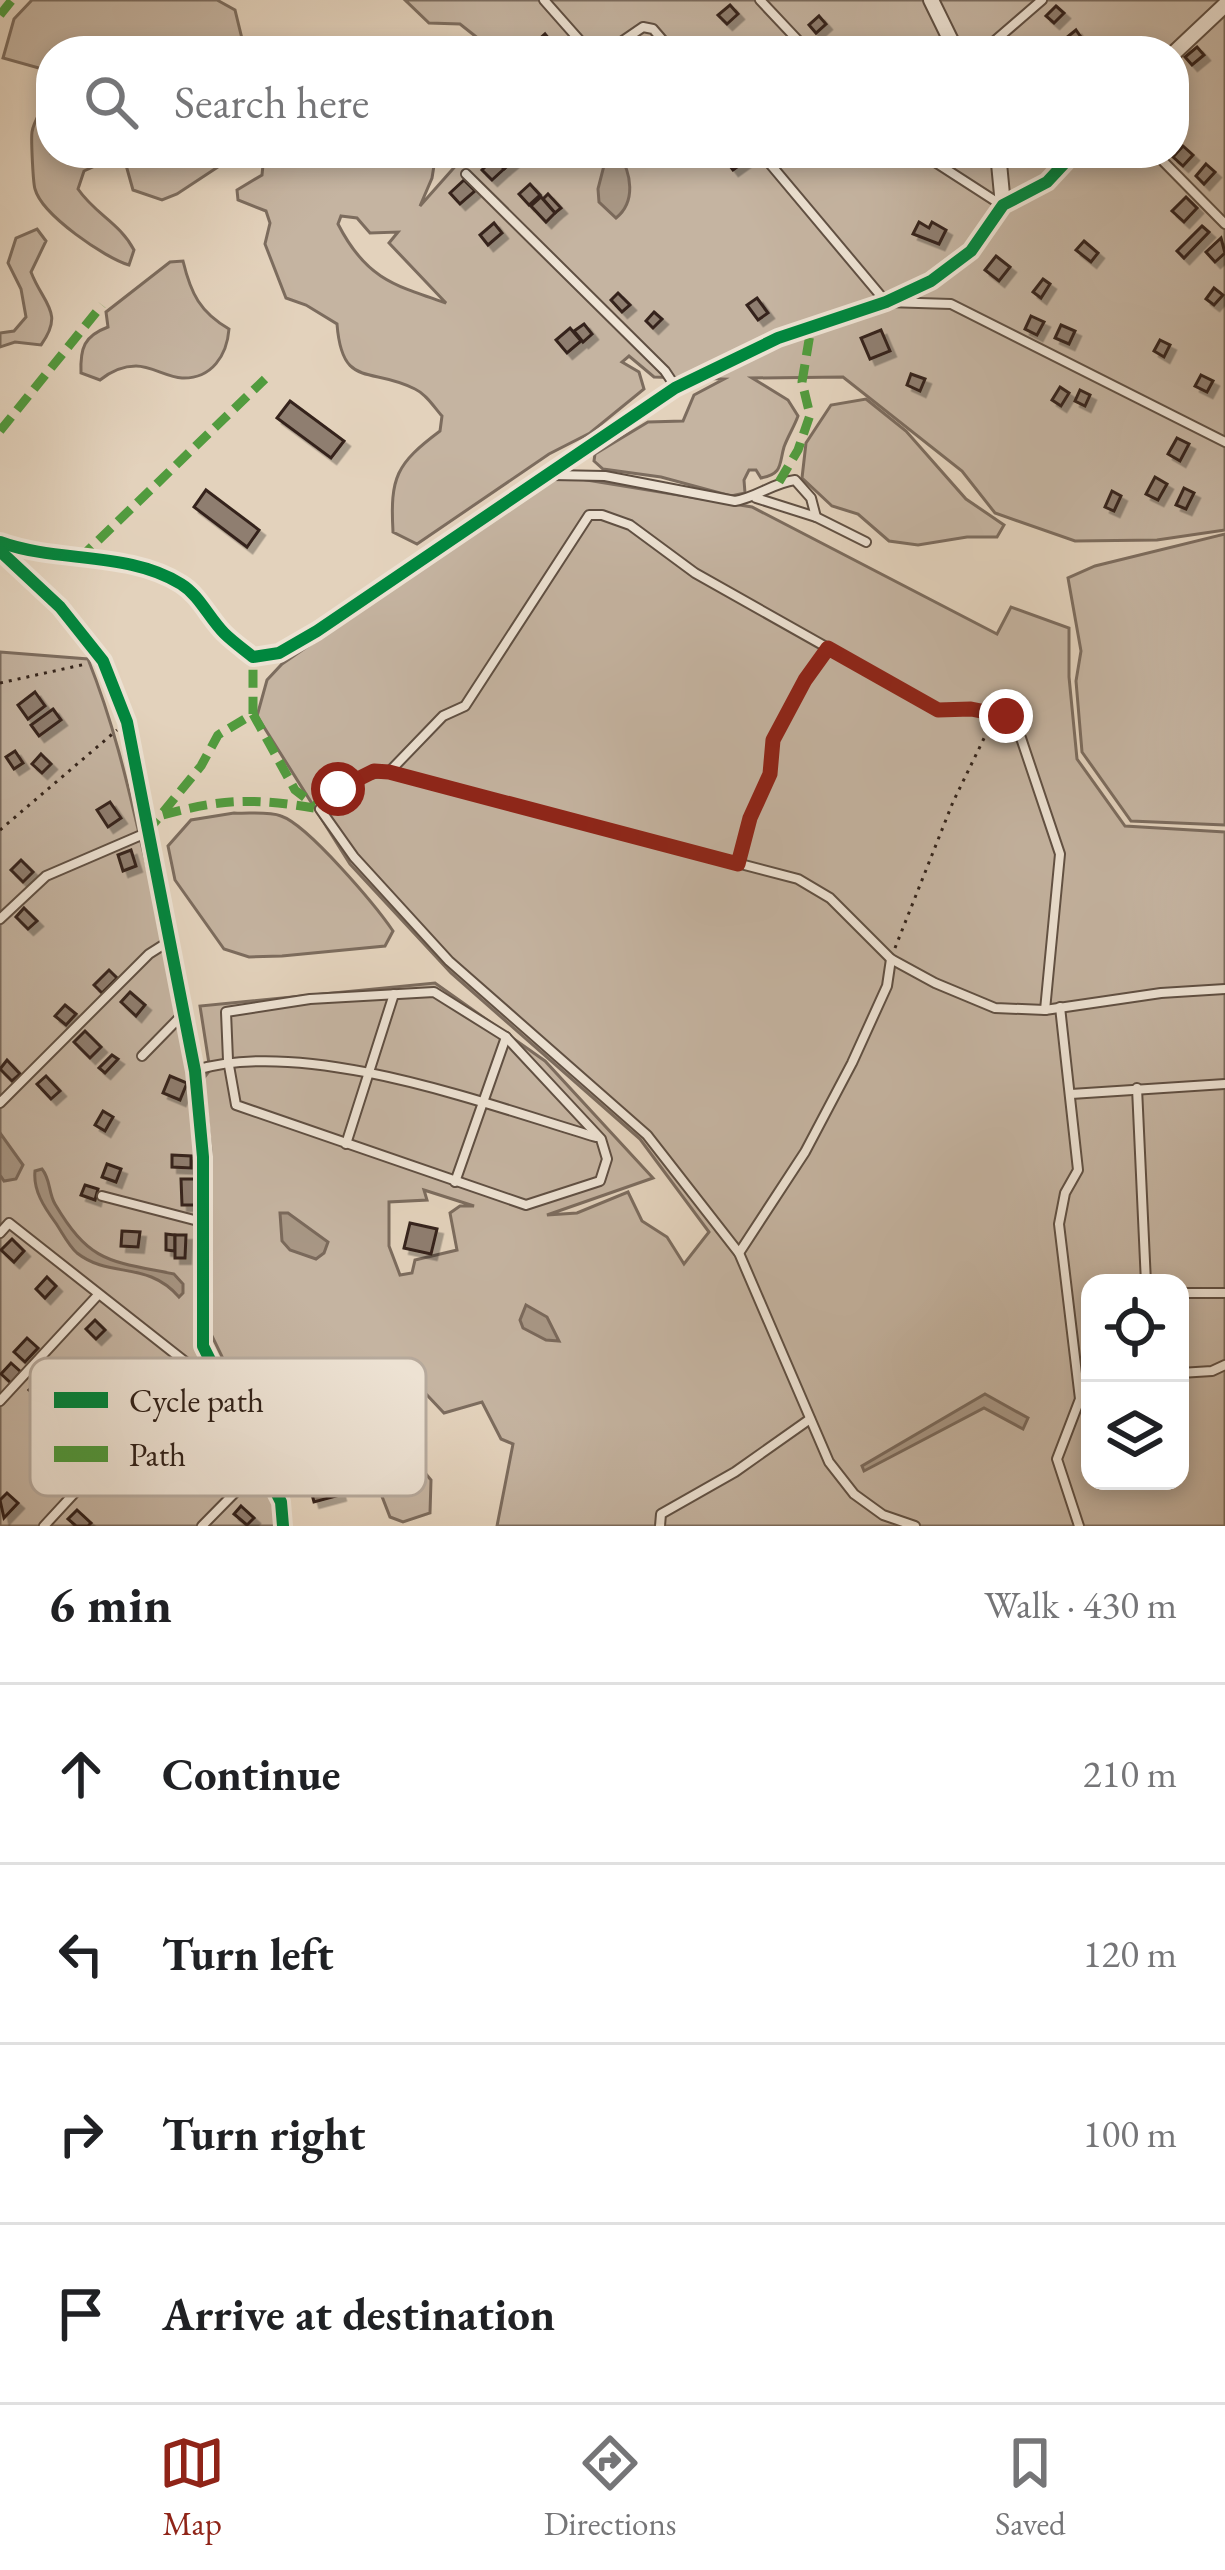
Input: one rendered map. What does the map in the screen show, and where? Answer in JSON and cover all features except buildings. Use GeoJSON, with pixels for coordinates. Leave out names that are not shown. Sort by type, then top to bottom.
{"type":"FeatureCollection","features":[{"type":"Feature","properties":{"kind":"street"},"geometry":{"type":"LineString","coordinates":[[931,0],[949,36]]}},
{"type":"Feature","properties":{"kind":"street"},"geometry":{"type":"LineString","coordinates":[[1189,40],[1222,13]]}},
{"type":"Feature","properties":{"kind":"street"},"geometry":{"type":"LineString","coordinates":[[999,168],[1003,206]]}},
{"type":"Feature","properties":{"kind":"street"},"geometry":{"type":"LineString","coordinates":[[0,547],[143,568],[166,576],[186,587],[223,632],[253,657],[278,653],[675,388],[778,338],[886,302],[931,281],[971,251],[1003,206],[1047,182],[1060,168]]}},
{"type":"Feature","properties":{"kind":"street"},"geometry":{"type":"LineString","coordinates":[[0,547],[60,607],[103,661],[127,722],[195,1071],[202,1157],[205,1358]]}},
{"type":"Feature","properties":{"kind":"street"},"geometry":{"type":"LineString","coordinates":[[278,1496],[283,1526]]}},
{"type":"Feature","properties":{"kind":"lane"},"geometry":{"type":"LineString","coordinates":[[544,0],[576,36]]}},
{"type":"Feature","properties":{"kind":"lane"},"geometry":{"type":"LineString","coordinates":[[760,0],[794,36]]}},
{"type":"Feature","properties":{"kind":"lane"},"geometry":{"type":"LineString","coordinates":[[1000,36],[1042,0]]}},
{"type":"Feature","properties":{"kind":"lane"},"geometry":{"type":"LineString","coordinates":[[630,36],[643,27],[659,36]]}},
{"type":"Feature","properties":{"kind":"lane"},"geometry":{"type":"LineString","coordinates":[[774,168],[886,302],[951,304],[1225,442]]}},
{"type":"Feature","properties":{"kind":"lane"},"geometry":{"type":"LineString","coordinates":[[944,168],[1003,206]]}},
{"type":"Feature","properties":{"kind":"lane"},"geometry":{"type":"LineString","coordinates":[[1170,168],[1225,224]]}},
{"type":"Feature","properties":{"kind":"lane"},"geometry":{"type":"LineString","coordinates":[[466,174],[665,371],[675,388]]}},
{"type":"Feature","properties":{"kind":"lane"},"geometry":{"type":"LineString","coordinates":[[550,475],[605,476],[735,501],[795,480],[811,498],[816,518]]}},
{"type":"Feature","properties":{"kind":"lane"},"geometry":{"type":"LineString","coordinates":[[755,497],[866,542]]}},
{"type":"Feature","properties":{"kind":"lane"},"geometry":{"type":"LineString","coordinates":[[389,772],[443,716],[465,706],[589,515],[602,514],[630,525],[695,573],[938,710],[971,709],[1006,716],[1021,738],[1060,854],[1046,1010]]}},
{"type":"Feature","properties":{"kind":"lane"},"geometry":{"type":"LineString","coordinates":[[915,1526],[884,1515],[854,1494],[829,1462],[739,1252],[647,1135],[449,961],[353,857],[320,809],[338,789],[374,771],[389,772],[797,879],[830,898],[891,959],[995,1008],[1046,1010],[1225,989]]}},
{"type":"Feature","properties":{"kind":"lane"},"geometry":{"type":"LineString","coordinates":[[0,919],[46,876],[146,833]]}},
{"type":"Feature","properties":{"kind":"lane"},"geometry":{"type":"LineString","coordinates":[[0,1103],[149,954],[171,940]]}},
{"type":"Feature","properties":{"kind":"lane"},"geometry":{"type":"LineString","coordinates":[[739,1252],[805,1152],[852,1064],[887,986],[891,959]]}},
{"type":"Feature","properties":{"kind":"lane"},"geometry":{"type":"LineString","coordinates":[[434,992],[506,1036],[601,1138],[607,1160],[600,1180],[526,1205],[236,1106],[226,1012],[310,999],[394,994],[434,992]]}},
{"type":"Feature","properties":{"kind":"lane"},"geometry":{"type":"LineString","coordinates":[[346,1144],[394,994]]}},
{"type":"Feature","properties":{"kind":"lane"},"geometry":{"type":"LineString","coordinates":[[1060,1007],[1078,1170],[1065,1193],[1059,1224],[1080,1399],[1057,1459],[1078,1526]]}},
{"type":"Feature","properties":{"kind":"lane"},"geometry":{"type":"LineString","coordinates":[[142,1056],[185,1012]]}},
{"type":"Feature","properties":{"kind":"lane"},"geometry":{"type":"LineString","coordinates":[[455,1182],[506,1036]]}},
{"type":"Feature","properties":{"kind":"lane"},"geometry":{"type":"LineString","coordinates":[[195,1071],[228,1060],[301,1060],[482,1103],[601,1138]]}},
{"type":"Feature","properties":{"kind":"lane"},"geometry":{"type":"LineString","coordinates":[[1071,1094],[1225,1084]]}},
{"type":"Feature","properties":{"kind":"lane"},"geometry":{"type":"LineString","coordinates":[[1136,1088],[1146,1274]]}},
{"type":"Feature","properties":{"kind":"lane"},"geometry":{"type":"LineString","coordinates":[[102,1196],[202,1222]]}},
{"type":"Feature","properties":{"kind":"lane"},"geometry":{"type":"LineString","coordinates":[[0,1233],[9,1223],[97,1296],[186,1358]]}},
{"type":"Feature","properties":{"kind":"lane"},"geometry":{"type":"LineString","coordinates":[[1189,1293],[1225,1293]]}},
{"type":"Feature","properties":{"kind":"lane"},"geometry":{"type":"LineString","coordinates":[[40,1358],[97,1296]]}},
{"type":"Feature","properties":{"kind":"lane"},"geometry":{"type":"LineString","coordinates":[[1189,1372],[1225,1365]]}},
{"type":"Feature","properties":{"kind":"lane"},"geometry":{"type":"LineString","coordinates":[[0,1401],[30,1369]]}},
{"type":"Feature","properties":{"kind":"lane"},"geometry":{"type":"LineString","coordinates":[[660,1526],[662,1514],[735,1472],[810,1419]]}},
{"type":"Feature","properties":{"kind":"lane"},"geometry":{"type":"LineString","coordinates":[[44,1526],[72,1496]]}},
{"type":"Feature","properties":{"kind":"lane"},"geometry":{"type":"LineString","coordinates":[[202,1526],[232,1496]]}},
{"type":"Feature","properties":{"kind":"path"},"geometry":{"type":"LineString","coordinates":[[738,864],[750,818],[770,774],[773,740],[828,648]]}},
{"type":"Feature","properties":{"kind":"path"},"geometry":{"type":"LineString","coordinates":[[0,683],[103,661]]}},
{"type":"Feature","properties":{"kind":"path"},"geometry":{"type":"LineString","coordinates":[[891,959],[953,802],[997,713]]}},
{"type":"Feature","properties":{"kind":"path"},"geometry":{"type":"LineString","coordinates":[[0,830],[127,722]]}},
{"type":"Feature","properties":{"kind":"shaded area"},"geometry":{"type":"Polygon","coordinates":[[[32,0],[217,0],[235,10],[241,36],[36,36],[36,67],[3,58],[14,19],[32,0]]]}},
{"type":"Feature","properties":{"kind":"shaded area"},"geometry":{"type":"Polygon","coordinates":[[[405,0],[1225,0],[1225,530],[1157,540],[1075,541],[995,513],[962,471],[843,377],[752,378],[788,400],[798,416],[777,471],[761,478],[756,470],[749,470],[745,493],[731,496],[661,477],[603,469],[594,461],[595,454],[648,422],[683,421],[694,395],[724,379],[654,377],[629,356],[622,362],[639,372],[644,389],[590,433],[549,454],[417,544],[393,532],[395,485],[405,463],[440,431],[442,416],[415,389],[352,368],[340,345],[337,324],[286,298],[265,244],[270,223],[266,211],[238,200],[237,190],[262,175],[263,168],[434,168],[420,206],[454,168],[1189,168],[1189,36],[475,36],[460,24],[429,23],[405,0]],[[341,216],[338,224],[348,242],[370,268],[395,284],[446,303],[389,243],[398,232],[370,233],[357,218],[341,216]]]}},
{"type":"Feature","properties":{"kind":"shaded area"},"geometry":{"type":"Polygon","coordinates":[[[35,122],[36,168],[91,168],[84,171],[78,189],[134,250],[129,265],[61,223],[40,199],[32,161],[35,122]]]}},
{"type":"Feature","properties":{"kind":"shaded area"},"geometry":{"type":"Polygon","coordinates":[[[127,168],[216,168],[162,200],[133,190],[127,168]]]}},
{"type":"Feature","properties":{"kind":"shaded area"},"geometry":{"type":"Polygon","coordinates":[[[603,168],[626,168],[629,196],[616,218],[599,202],[603,168]]]}},
{"type":"Feature","properties":{"kind":"shaded area"},"geometry":{"type":"Polygon","coordinates":[[[37,229],[46,241],[31,272],[50,308],[48,334],[41,345],[15,342],[0,347],[0,333],[14,331],[26,317],[21,289],[8,263],[16,238],[37,229]]]}},
{"type":"Feature","properties":{"kind":"shaded area"},"geometry":{"type":"Polygon","coordinates":[[[183,261],[198,301],[229,329],[216,364],[202,374],[182,378],[136,366],[100,380],[81,373],[85,344],[108,327],[106,312],[170,262],[183,261]]]}},
{"type":"Feature","properties":{"kind":"shaded area"},"geometry":{"type":"Polygon","coordinates":[[[866,399],[906,431],[966,499],[1004,525],[997,537],[918,545],[889,541],[858,514],[832,506],[802,478],[806,443],[831,405],[866,399]]]}},
{"type":"Feature","properties":{"kind":"shaded area"},"geometry":{"type":"Polygon","coordinates":[[[556,475],[752,507],[997,634],[1011,607],[1069,628],[1077,759],[1125,826],[1225,832],[1225,1526],[497,1526],[513,1444],[501,1439],[482,1402],[444,1413],[426,1394],[426,1358],[223,1358],[209,1330],[211,1150],[203,1079],[210,1070],[200,1006],[435,983],[545,1061],[653,1178],[547,1215],[577,1213],[628,1192],[642,1221],[667,1237],[684,1264],[709,1232],[640,1139],[451,973],[350,864],[257,716],[267,680],[282,664],[556,475]],[[424,1190],[427,1200],[389,1202],[389,1246],[400,1275],[412,1273],[415,1260],[457,1250],[450,1213],[460,1206],[474,1206],[424,1190]]]}},
{"type":"Feature","properties":{"kind":"shaded area"},"geometry":{"type":"Polygon","coordinates":[[[1225,534],[1225,825],[1131,821],[1082,752],[1076,681],[1081,651],[1068,578],[1095,566],[1225,534]]]}},
{"type":"Feature","properties":{"kind":"shaded area"},"geometry":{"type":"Polygon","coordinates":[[[0,652],[88,659],[124,772],[159,919],[190,1075],[199,1155],[197,1298],[204,1358],[30,1358],[30,1496],[274,1496],[281,1526],[0,1526],[0,652]]]}},
{"type":"Feature","properties":{"kind":"shaded area"},"geometry":{"type":"Polygon","coordinates":[[[234,813],[276,814],[308,834],[393,931],[385,946],[249,957],[224,949],[175,880],[168,846],[191,820],[234,813]]]}},
{"type":"Feature","properties":{"kind":"shaded area"},"geometry":{"type":"Polygon","coordinates":[[[0,1133],[23,1165],[16,1179],[4,1181],[0,1175],[0,1133]]]}},
{"type":"Feature","properties":{"kind":"shaded area"},"geometry":{"type":"Polygon","coordinates":[[[42,1169],[55,1204],[91,1249],[117,1262],[174,1274],[183,1284],[183,1293],[179,1297],[154,1278],[102,1266],[77,1253],[40,1198],[35,1171],[42,1169]]]}},
{"type":"Feature","properties":{"kind":"shaded area"},"geometry":{"type":"Polygon","coordinates":[[[280,1213],[288,1213],[328,1242],[324,1253],[316,1259],[290,1250],[282,1241],[280,1213]]]}},
{"type":"Feature","properties":{"kind":"shaded area"},"geometry":{"type":"Polygon","coordinates":[[[526,1305],[547,1317],[559,1341],[523,1328],[520,1320],[526,1305]]]}},
{"type":"Feature","properties":{"kind":"shaded area"},"geometry":{"type":"Polygon","coordinates":[[[985,1394],[1028,1418],[1023,1429],[984,1408],[864,1471],[862,1466],[985,1394]]]}},
{"type":"Feature","properties":{"kind":"shaded area"},"geometry":{"type":"Polygon","coordinates":[[[426,1474],[431,1480],[430,1513],[403,1522],[390,1517],[382,1496],[426,1496],[426,1474]]]}},
{"type":"Feature","properties":{"kind":"marked path"},"geometry":{"type":"LineString","coordinates":[[0,15],[12,0]]}},
{"type":"Feature","properties":{"kind":"marked path"},"geometry":{"type":"LineString","coordinates":[[0,431],[102,305]]}},
{"type":"Feature","properties":{"kind":"marked path"},"geometry":{"type":"LineString","coordinates":[[779,482],[798,450],[810,415],[802,382],[811,328]]}},
{"type":"Feature","properties":{"kind":"marked path"},"geometry":{"type":"LineString","coordinates":[[79,559],[265,379]]}},
{"type":"Feature","properties":{"kind":"marked path"},"geometry":{"type":"LineString","coordinates":[[146,833],[201,766],[218,735],[253,714],[253,657]]}},
{"type":"Feature","properties":{"kind":"marked path"},"geometry":{"type":"LineString","coordinates":[[253,714],[295,790],[315,805]]}},
{"type":"Feature","properties":{"kind":"marked path"},"geometry":{"type":"LineString","coordinates":[[163,815],[241,802],[320,809]]}},
{"type":"Feature","properties":{"kind":"cycle path"},"geometry":{"type":"LineString","coordinates":[[0,542],[161,574],[187,589],[224,633],[253,657],[279,653],[675,388],[778,338],[886,302],[931,281],[971,251],[1003,205],[1047,182],[1060,168]]}},
{"type":"Feature","properties":{"kind":"cycle path"},"geometry":{"type":"LineString","coordinates":[[0,551],[60,607],[103,661],[127,722],[195,1071],[203,1157],[203,1346],[209,1358]]}},
{"type":"Feature","properties":{"kind":"cycle path"},"geometry":{"type":"LineString","coordinates":[[278,1496],[283,1526]]}},
{"type":"Feature","properties":{"kind":"route"},"geometry":{"type":"LineString","coordinates":[[338,789],[374,771],[389,772],[738,864],[750,818],[770,774],[773,740],[828,648],[938,710],[971,709],[1006,716]]}}]}
